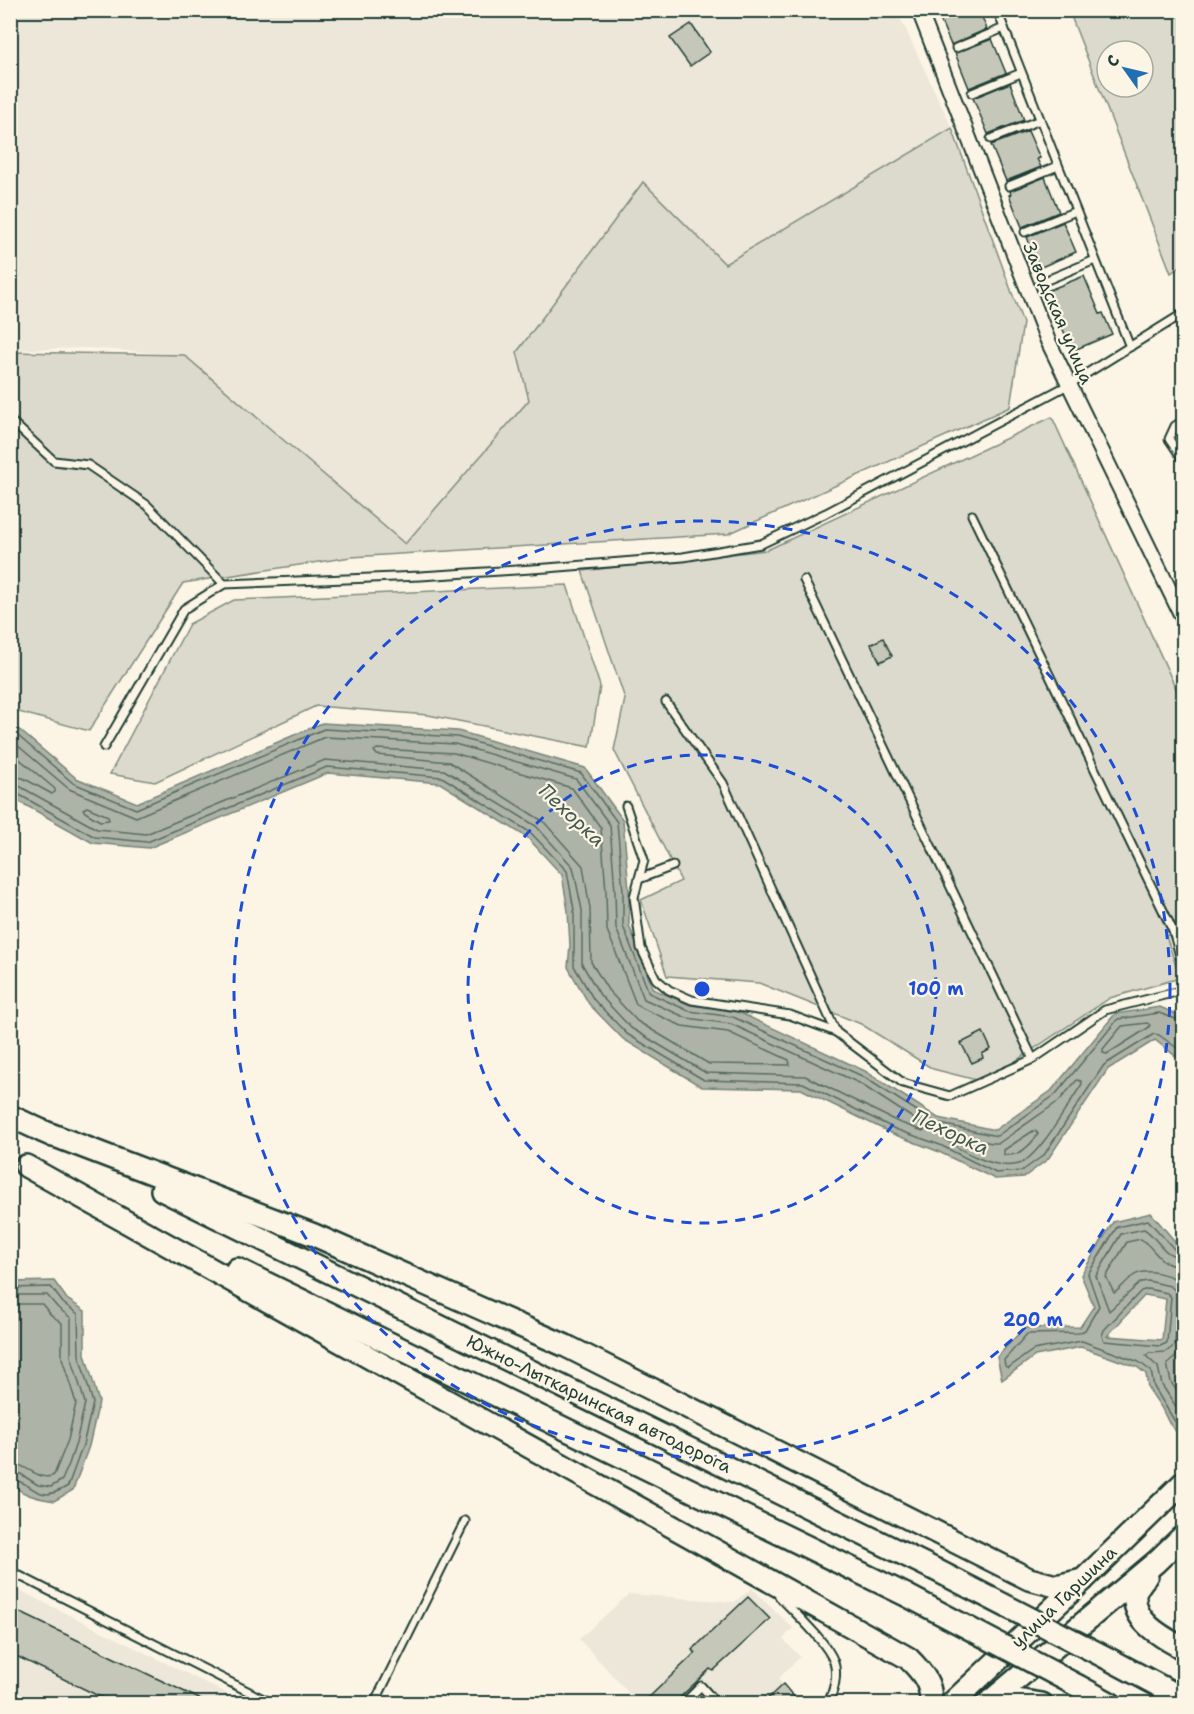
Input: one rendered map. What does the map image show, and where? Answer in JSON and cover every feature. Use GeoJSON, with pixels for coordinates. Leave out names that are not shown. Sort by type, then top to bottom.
{"type":"FeatureCollection","features":[{"type":"Feature","properties":{"kind":"main road","name":"Южно-Лыткаринская автодорога"},"geometry":{"type":"LineString","coordinates":[[10,1116],[934,1569],[1184,1700]]}},
{"type":"Feature","properties":{"kind":"main road"},"geometry":{"type":"LineString","coordinates":[[42,1131],[314,1235],[566,1346],[1029,1579],[1056,1586],[1083,1580]]}},
{"type":"Feature","properties":{"kind":"main road","name":"Южно-Лыткаринская автодорога"},"geometry":{"type":"LineString","coordinates":[[18,1162],[906,1595],[1111,1704]]}},
{"type":"Feature","properties":{"kind":"main road"},"geometry":{"type":"LineString","coordinates":[[18,1162],[908,1658],[923,1672],[932,1690],[931,1704]]}},
{"type":"Feature","properties":{"kind":"main road","name":"улица Гаршина"},"geometry":{"type":"LineString","coordinates":[[951,1704],[1180,1485]]}},
{"type":"Feature","properties":{"kind":"main road","name":"улица Гаршина"},"geometry":{"type":"LineString","coordinates":[[987,1704],[1156,1562],[1184,1535]]}},
{"type":"Feature","properties":{"kind":"main road"},"geometry":{"type":"LineString","coordinates":[[1156,1562],[1135,1593],[1136,1603],[1143,1620],[1156,1634],[1184,1649]]}},
{"type":"Feature","properties":{"kind":"main road"},"geometry":{"type":"LineString","coordinates":[[1000,1704],[1011,1699],[1042,1704]]}},
{"type":"Feature","properties":{"kind":"street","name":"Заводская улица"},"geometry":{"type":"LineString","coordinates":[[919,10],[1048,341],[1184,620]]}},
{"type":"Feature","properties":{"kind":"lane"},"geometry":{"type":"LineString","coordinates":[[997,10],[1130,347]]}},
{"type":"Feature","properties":{"kind":"lane"},"geometry":{"type":"LineString","coordinates":[[956,48],[1004,28]]}},
{"type":"Feature","properties":{"kind":"lane"},"geometry":{"type":"LineString","coordinates":[[972,93],[1022,73]]}},
{"type":"Feature","properties":{"kind":"lane"},"geometry":{"type":"LineString","coordinates":[[991,139],[1040,120]]}},
{"type":"Feature","properties":{"kind":"lane"},"geometry":{"type":"LineString","coordinates":[[1009,186],[1058,166]]}},
{"type":"Feature","properties":{"kind":"lane"},"geometry":{"type":"LineString","coordinates":[[1025,232],[1076,211]]}},
{"type":"Feature","properties":{"kind":"lane"},"geometry":{"type":"LineString","coordinates":[[1047,280],[1095,260]]}},
{"type":"Feature","properties":{"kind":"lane"},"geometry":{"type":"LineString","coordinates":[[104,747],[184,609],[224,584],[420,576],[570,566],[683,557],[761,544],[826,513],[1068,385],[1184,313]]}},
{"type":"Feature","properties":{"kind":"lane"},"geometry":{"type":"LineString","coordinates":[[10,420],[54,461],[88,465],[147,505],[224,584]]}},
{"type":"Feature","properties":{"kind":"lane"},"geometry":{"type":"LineString","coordinates":[[1184,420],[1175,426],[1169,439],[1184,461]]}},
{"type":"Feature","properties":{"kind":"lane"},"geometry":{"type":"LineString","coordinates":[[972,515],[1173,931],[1184,970]]}},
{"type":"Feature","properties":{"kind":"lane"},"geometry":{"type":"LineString","coordinates":[[804,580],[1033,1059]]}},
{"type":"Feature","properties":{"kind":"lane"},"geometry":{"type":"LineString","coordinates":[[666,702],[723,783],[836,1032]]}},
{"type":"Feature","properties":{"kind":"lane"},"geometry":{"type":"LineString","coordinates":[[626,806],[644,860],[634,897],[641,948],[656,979],[669,990],[692,1000],[790,1015],[836,1032],[903,1083],[950,1096],[1033,1059],[1105,1010],[1184,990]]}},
{"type":"Feature","properties":{"kind":"lane"},"geometry":{"type":"LineString","coordinates":[[639,879],[673,866]]}},
{"type":"Feature","properties":{"kind":"lane"},"geometry":{"type":"LineString","coordinates":[[374,1704],[465,1521]]}},
{"type":"Feature","properties":{"kind":"lane"},"geometry":{"type":"LineString","coordinates":[[10,1571],[273,1704]]}},
{"type":"Feature","properties":{"kind":"lane"},"geometry":{"type":"LineString","coordinates":[[775,1591],[822,1642],[834,1662],[835,1685],[827,1704]]}},
{"type":"Feature","properties":{"kind":"lane"},"geometry":{"type":"LineString","coordinates":[[683,1704],[701,1686],[717,1704]]}},
{"type":"Feature","properties":{"kind":"shaded area"},"geometry":{"type":"Polygon","coordinates":[[[10,11],[897,11],[952,128],[725,264],[644,183],[517,352],[529,400],[405,544],[184,355],[86,348],[11,350],[10,11]]]}},
{"type":"Feature","properties":{"kind":"shaded area"},"geometry":{"type":"Polygon","coordinates":[[[1069,11],[1183,11],[1183,264],[1171,273],[1103,99],[1155,99],[1155,39],[1095,39],[1095,78],[1069,11]]]}},
{"type":"Feature","properties":{"kind":"shaded area"},"geometry":{"type":"Polygon","coordinates":[[[952,128],[1023,323],[1010,407],[728,534],[351,557],[183,583],[89,731],[11,710],[10,352],[184,355],[405,544],[529,400],[517,352],[643,182],[725,264],[952,128]]]}},
{"type":"Feature","properties":{"kind":"shaded area"},"geometry":{"type":"Polygon","coordinates":[[[1052,417],[1183,704],[1183,930],[1166,936],[1180,978],[1110,998],[984,1082],[933,1069],[861,1024],[759,983],[667,976],[641,900],[681,881],[614,750],[625,699],[582,571],[767,550],[1052,417]]]}},
{"type":"Feature","properties":{"kind":"shaded area"},"geometry":{"type":"Polygon","coordinates":[[[567,585],[600,686],[590,747],[428,715],[316,706],[155,782],[110,774],[189,624],[234,600],[567,585]]]}},
{"type":"Feature","properties":{"kind":"shaded area"},"geometry":{"type":"Polygon","coordinates":[[[11,1586],[246,1703],[11,1703],[11,1586]]]}},
{"type":"Feature","properties":{"kind":"shaded area"},"geometry":{"type":"Polygon","coordinates":[[[752,1588],[793,1628],[783,1639],[800,1657],[778,1679],[800,1703],[638,1703],[579,1639],[629,1594],[734,1602],[752,1588]]]}},
{"type":"Feature","properties":{"kind":"water","name":"Пехорка"},"geometry":{"type":"Polygon","coordinates":[[[10,722],[76,778],[137,803],[322,723],[458,731],[585,768],[623,820],[629,890],[629,925],[653,989],[690,1005],[734,1010],[865,1071],[938,1118],[995,1130],[1051,1091],[1115,1014],[1160,1007],[1183,1017],[1183,1062],[1155,1040],[1108,1069],[1048,1159],[1024,1177],[995,1179],[937,1151],[893,1134],[801,1089],[702,1087],[623,1039],[589,1004],[568,967],[570,945],[568,911],[562,875],[528,838],[440,783],[328,773],[149,848],[93,843],[11,797],[10,722]]]}},
{"type":"Feature","properties":{"kind":"water"},"geometry":{"type":"Polygon","coordinates":[[[1151,1213],[1178,1245],[1183,1234],[1183,1440],[1169,1423],[1148,1388],[1146,1374],[1137,1367],[1081,1347],[1035,1356],[1002,1380],[997,1357],[1024,1328],[1080,1327],[1094,1306],[1081,1275],[1113,1222],[1151,1213]],[[1145,1295],[1107,1336],[1162,1340],[1166,1299],[1145,1295]]]}},
{"type":"Feature","properties":{"kind":"water"},"geometry":{"type":"Polygon","coordinates":[[[54,1281],[67,1299],[85,1311],[85,1354],[99,1402],[89,1446],[73,1490],[54,1501],[25,1493],[10,1482],[11,1282],[54,1281]]]}},
{"type":"Feature","properties":{"kind":"building"},"geometry":{"type":"Polygon","coordinates":[[[936,10],[979,10],[987,29],[951,45],[936,10]]]}},
{"type":"Feature","properties":{"kind":"building"},"geometry":{"type":"Polygon","coordinates":[[[691,24],[710,52],[690,66],[670,38],[691,24]]]}},
{"type":"Feature","properties":{"kind":"building"},"geometry":{"type":"Polygon","coordinates":[[[992,39],[1006,73],[969,88],[955,53],[992,39]]]}},
{"type":"Feature","properties":{"kind":"building"},"geometry":{"type":"Polygon","coordinates":[[[1010,83],[1024,120],[988,134],[973,98],[1010,83]]]}},
{"type":"Feature","properties":{"kind":"building"},"geometry":{"type":"Polygon","coordinates":[[[1028,131],[1040,158],[1037,159],[1041,167],[1006,181],[991,145],[1028,131]]]}},
{"type":"Feature","properties":{"kind":"building"},"geometry":{"type":"Polygon","coordinates":[[[1045,177],[1059,212],[1022,227],[1009,195],[1010,191],[1045,177]]]}},
{"type":"Feature","properties":{"kind":"building"},"geometry":{"type":"Polygon","coordinates":[[[1063,222],[1076,252],[1039,268],[1027,237],[1063,222]]]}},
{"type":"Feature","properties":{"kind":"building"},"geometry":{"type":"Polygon","coordinates":[[[1084,276],[1100,314],[1103,313],[1112,334],[1072,351],[1047,291],[1084,276]]]}},
{"type":"Feature","properties":{"kind":"building"},"geometry":{"type":"Polygon","coordinates":[[[883,638],[892,656],[880,662],[871,644],[883,638]]]}},
{"type":"Feature","properties":{"kind":"building"},"geometry":{"type":"Polygon","coordinates":[[[983,1032],[991,1049],[982,1054],[983,1058],[972,1063],[961,1043],[983,1032]]]}},
{"type":"Feature","properties":{"kind":"building"},"geometry":{"type":"Polygon","coordinates":[[[748,1597],[770,1619],[713,1671],[710,1669],[673,1704],[642,1704],[695,1653],[692,1650],[748,1597]]]}},
{"type":"Feature","properties":{"kind":"building"},"geometry":{"type":"Polygon","coordinates":[[[17,1611],[210,1704],[115,1704],[10,1653],[10,1626],[17,1611]]]}},
{"type":"Feature","properties":{"kind":"building"},"geometry":{"type":"Polygon","coordinates":[[[783,1684],[800,1704],[762,1704],[783,1684]]]}}]}
